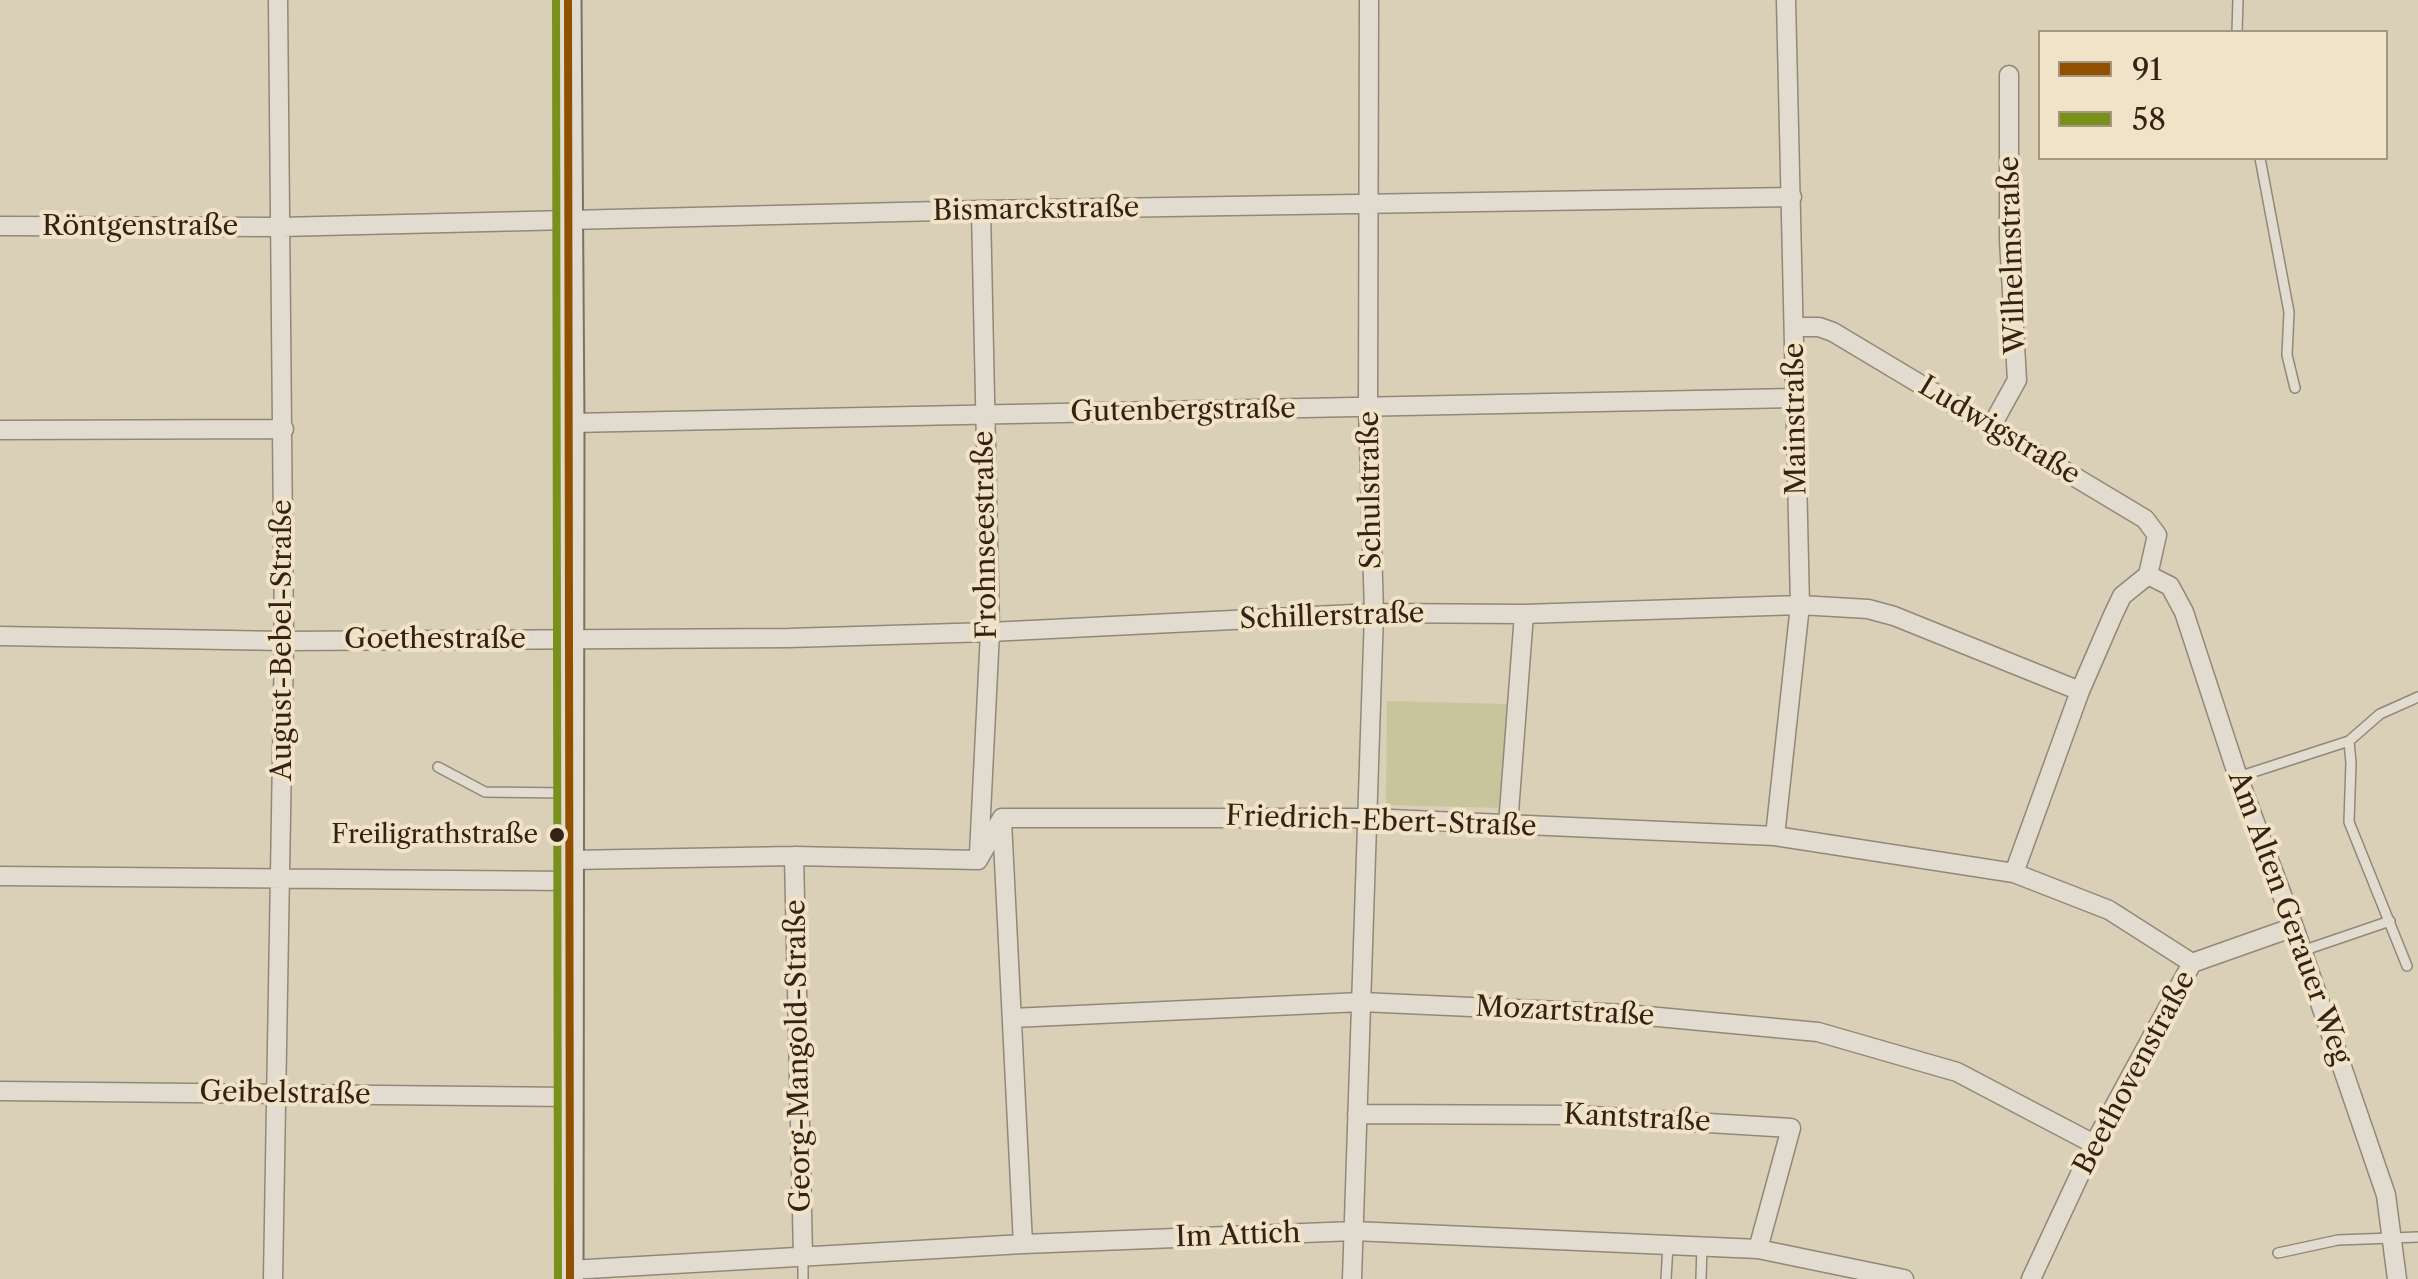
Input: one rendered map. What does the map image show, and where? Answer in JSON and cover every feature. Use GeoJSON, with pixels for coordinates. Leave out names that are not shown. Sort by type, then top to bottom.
{"type":"FeatureCollection","features":[{"type":"Feature","properties":{"kind":"main road"},"geometry":{"type":"LineString","coordinates":[[568,0],[572,422],[570,1274]]}},
{"type":"Feature","properties":{"kind":"street","name":"August-Bebel-Straße"},"geometry":{"type":"LineString","coordinates":[[272,1279],[284,642],[278,0]]}},
{"type":"Feature","properties":{"kind":"street","name":"Schulstraße"},"geometry":{"type":"LineString","coordinates":[[1352,1279],[1374,613],[1368,408],[1369,0]]}},
{"type":"Feature","properties":{"kind":"street","name":"Mainstraße"},"geometry":{"type":"LineString","coordinates":[[1774,836],[1800,605],[1786,0]]}},
{"type":"Feature","properties":{"kind":"street","name":"Wilhelmstraße"},"geometry":{"type":"LineString","coordinates":[[1991,427],[2018,380],[2008,240],[2009,75]]}},
{"type":"Feature","properties":{"kind":"street","name":"Bismarckstraße"},"geometry":{"type":"LineString","coordinates":[[280,228],[982,210],[1792,197]]}},
{"type":"Feature","properties":{"kind":"street","name":"Frohnseestraße"},"geometry":{"type":"LineString","coordinates":[[978,860],[990,632],[982,210]]}},
{"type":"Feature","properties":{"kind":"street","name":"Röntgenstraße"},"geometry":{"type":"LineString","coordinates":[[0,226],[280,228]]}},
{"type":"Feature","properties":{"kind":"street","name":"Ludwigstraße"},"geometry":{"type":"LineString","coordinates":[[1795,327],[1819,327],[1832,332],[2145,519],[2157,535],[2148,574]]}},
{"type":"Feature","properties":{"kind":"street","name":"Gutenbergstraße"},"geometry":{"type":"LineString","coordinates":[[572,422],[1794,398]]}},
{"type":"Feature","properties":{"kind":"street"},"geometry":{"type":"LineString","coordinates":[[0,430],[284,429]]}},
{"type":"Feature","properties":{"kind":"street"},"geometry":{"type":"LineString","coordinates":[[2014,873],[2080,691],[2122,596],[2148,574]]}},
{"type":"Feature","properties":{"kind":"street","name":"Am Alten Gerauer Weg"},"geometry":{"type":"LineString","coordinates":[[2148,574],[2170,586],[2184,612],[2386,1195],[2396,1279]]}},
{"type":"Feature","properties":{"kind":"street","name":"Schillerstraße"},"geometry":{"type":"LineString","coordinates":[[570,639],[990,632],[1374,613],[1524,614],[1800,605],[1868,608],[2080,691]]}},
{"type":"Feature","properties":{"kind":"street"},"geometry":{"type":"LineString","coordinates":[[1508,825],[1524,614]]}},
{"type":"Feature","properties":{"kind":"street","name":"Goethestraße"},"geometry":{"type":"LineString","coordinates":[[0,636],[284,642],[570,639]]}},
{"type":"Feature","properties":{"kind":"street"},"geometry":{"type":"LineString","coordinates":[[0,876],[281,879],[569,871],[794,856],[978,860],[1002,818]]}},
{"type":"Feature","properties":{"kind":"street"},"geometry":{"type":"LineString","coordinates":[[1002,818],[1023,1244]]}},
{"type":"Feature","properties":{"kind":"street","name":"Friedrich-Ebert-Straße"},"geometry":{"type":"LineString","coordinates":[[1002,818],[1368,818],[1774,836],[2014,873],[2109,910],[2192,963]]}},
{"type":"Feature","properties":{"kind":"street","name":"Georg-Mangold-Straße"},"geometry":{"type":"LineString","coordinates":[[794,856],[804,1256]]}},
{"type":"Feature","properties":{"kind":"street","name":"Beethovenstraße"},"geometry":{"type":"LineString","coordinates":[[2030,1279],[2094,1144],[2192,963],[2294,928]]}},
{"type":"Feature","properties":{"kind":"street","name":"Mozartstraße"},"geometry":{"type":"LineString","coordinates":[[1012,1018],[1361,1002],[1626,1014],[1818,1032],[1957,1072],[2094,1144]]}},
{"type":"Feature","properties":{"kind":"street","name":"Geibelstraße"},"geometry":{"type":"LineString","coordinates":[[0,1091],[570,1097]]}},
{"type":"Feature","properties":{"kind":"street","name":"Kantstraße"},"geometry":{"type":"LineString","coordinates":[[1357,1114],[1576,1115],[1791,1128],[1758,1249]]}},
{"type":"Feature","properties":{"kind":"street","name":"Im Attich"},"geometry":{"type":"LineString","coordinates":[[570,1274],[804,1256],[1354,1231],[1758,1249],[1904,1279]]}},
{"type":"Feature","properties":{"kind":"lane"},"geometry":{"type":"LineString","coordinates":[[2237,30],[2238,0]]}},
{"type":"Feature","properties":{"kind":"lane"},"geometry":{"type":"LineString","coordinates":[[2260,160],[2290,312],[2288,355],[2295,388]]}},
{"type":"Feature","properties":{"kind":"lane"},"geometry":{"type":"LineString","coordinates":[[2238,777],[2348,741],[2380,714],[2418,697]]}},
{"type":"Feature","properties":{"kind":"lane"},"geometry":{"type":"LineString","coordinates":[[2348,741],[2349,822],[2407,966]]}},
{"type":"Feature","properties":{"kind":"lane"},"geometry":{"type":"LineString","coordinates":[[438,767],[486,792],[570,793]]}},
{"type":"Feature","properties":{"kind":"lane"},"geometry":{"type":"LineString","coordinates":[[2302,951],[2390,922]]}},
{"type":"Feature","properties":{"kind":"lane"},"geometry":{"type":"LineString","coordinates":[[2278,1253],[2338,1240],[2418,1237]]}},
{"type":"Feature","properties":{"kind":"lane"},"geometry":{"type":"LineString","coordinates":[[1666,1279],[1668,1245]]}},
{"type":"Feature","properties":{"kind":"lane"},"geometry":{"type":"LineString","coordinates":[[1701,1279],[1702,1246]]}},
{"type":"Feature","properties":{"kind":"lane"},"geometry":{"type":"LineString","coordinates":[[803,1279],[804,1256]]}},
{"type":"Feature","properties":{"kind":"shaded area"},"geometry":{"type":"Polygon","coordinates":[[[1387,701],[1507,704],[1503,808],[1386,805],[1387,701]]]}},
{"type":"Feature","properties":{"kind":"transit line","name":"58"},"geometry":{"type":"LineString","coordinates":[[556,0],[558,1279]]}},
{"type":"Feature","properties":{"kind":"transit line","name":"91"},"geometry":{"type":"LineString","coordinates":[[568,0],[570,1279]]}},
{"type":"Feature","properties":{"kind":"place","name":"Freiligrathstraße"},"geometry":{"type":"Point","coordinates":[557,835]}}]}
